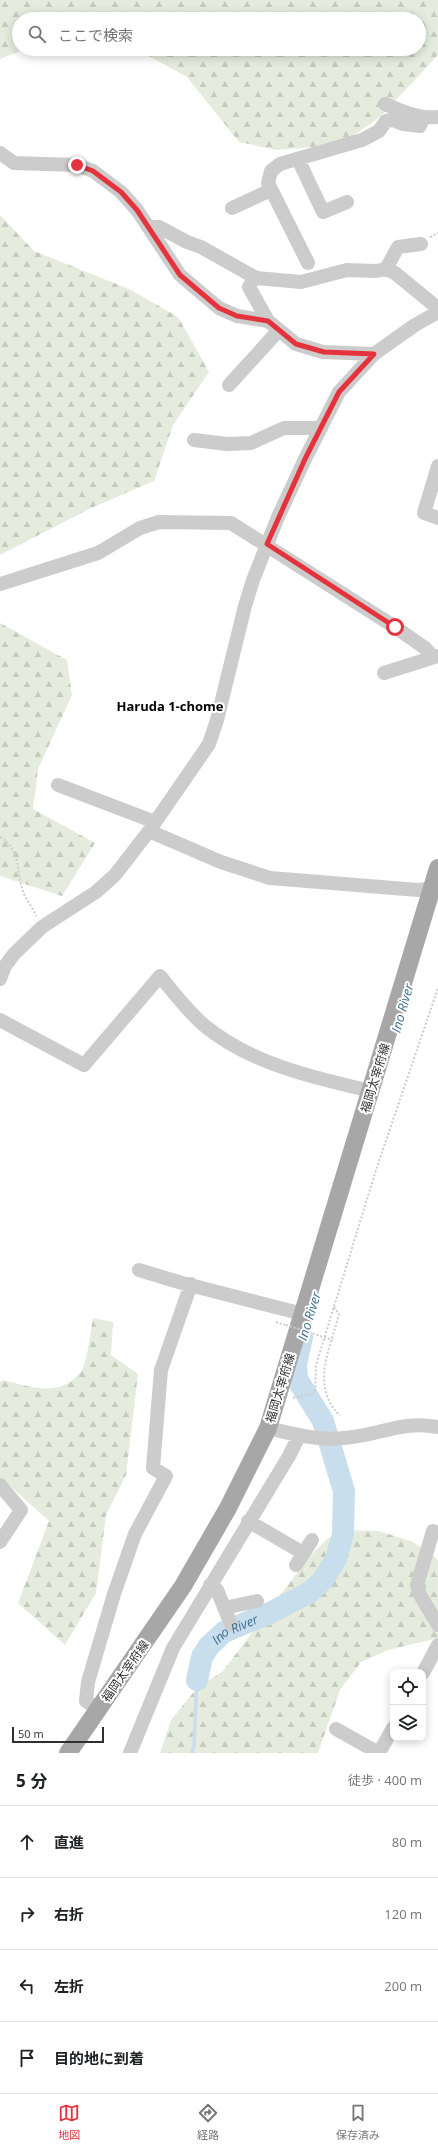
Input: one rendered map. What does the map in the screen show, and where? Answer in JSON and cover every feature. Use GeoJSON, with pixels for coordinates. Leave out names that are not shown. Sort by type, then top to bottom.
{"type":"FeatureCollection","features":[{"type":"Feature","properties":{"kind":"main road","name":"福岡太宰府線"},"geometry":{"type":"LineString","coordinates":[[68,1753],[183,1586],[232,1502],[268,1428],[435,888],[438,868]]}},
{"type":"Feature","properties":{"kind":"street"},"geometry":{"type":"LineString","coordinates":[[385,104],[408,114],[424,117],[438,117]]}},
{"type":"Feature","properties":{"kind":"street"},"geometry":{"type":"LineString","coordinates":[[308,263],[268,183],[271,171],[280,164],[298,160],[362,140],[379,131],[386,121],[393,120],[403,124],[420,126],[424,117]]}},
{"type":"Feature","properties":{"kind":"street"},"geometry":{"type":"LineString","coordinates":[[0,153],[14,163],[77,165],[93,171],[121,192],[148,227],[180,275],[213,303],[237,316],[268,321]]}},
{"type":"Feature","properties":{"kind":"street"},"geometry":{"type":"LineString","coordinates":[[298,160],[323,212],[347,202]]}},
{"type":"Feature","properties":{"kind":"street"},"geometry":{"type":"LineString","coordinates":[[232,208],[271,190]]}},
{"type":"Feature","properties":{"kind":"street"},"geometry":{"type":"LineString","coordinates":[[0,979],[5,966],[14,954],[42,927],[96,892],[110,879],[152,827],[209,744],[220,712],[245,606],[267,544],[305,459],[339,392],[374,354],[437,312],[434,305],[395,273],[386,269],[376,271],[347,270],[301,282],[255,277],[201,247],[186,242],[159,227],[148,227]]}},
{"type":"Feature","properties":{"kind":"street"},"geometry":{"type":"LineString","coordinates":[[386,269],[398,247],[421,244]]}},
{"type":"Feature","properties":{"kind":"street"},"geometry":{"type":"LineString","coordinates":[[255,277],[248,287],[268,321],[296,344],[324,352],[374,354]]}},
{"type":"Feature","properties":{"kind":"street"},"geometry":{"type":"LineString","coordinates":[[229,385],[279,330]]}},
{"type":"Feature","properties":{"kind":"street"},"geometry":{"type":"LineString","coordinates":[[194,440],[227,444],[251,443],[284,428],[321,428]]}},
{"type":"Feature","properties":{"kind":"street"},"geometry":{"type":"LineString","coordinates":[[438,466],[424,513],[438,518]]}},
{"type":"Feature","properties":{"kind":"street"},"geometry":{"type":"LineString","coordinates":[[0,584],[98,553],[135,531],[159,522],[231,523],[267,544],[395,627],[435,657]]}},
{"type":"Feature","properties":{"kind":"street"},"geometry":{"type":"LineString","coordinates":[[384,673],[435,657]]}},
{"type":"Feature","properties":{"kind":"street"},"geometry":{"type":"LineString","coordinates":[[58,786],[152,827],[221,862],[270,878],[418,890],[435,888]]}},
{"type":"Feature","properties":{"kind":"street"},"geometry":{"type":"LineString","coordinates":[[0,1020],[84,1064],[160,976],[205,1026],[241,1049],[273,1064],[308,1076],[371,1091]]}},
{"type":"Feature","properties":{"kind":"street"},"geometry":{"type":"LineString","coordinates":[[138,1270],[303,1314]]}},
{"type":"Feature","properties":{"kind":"street"},"geometry":{"type":"LineString","coordinates":[[98,1709],[86,1701],[90,1675],[114,1594],[135,1534],[166,1476],[153,1468],[161,1370],[187,1284]]}},
{"type":"Feature","properties":{"kind":"street"},"geometry":{"type":"LineString","coordinates":[[268,1428],[299,1436],[344,1438],[406,1425],[438,1428]]}},
{"type":"Feature","properties":{"kind":"street"},"geometry":{"type":"LineString","coordinates":[[133,1752],[173,1648],[248,1521],[289,1456],[299,1436]]}},
{"type":"Feature","properties":{"kind":"street"},"geometry":{"type":"LineString","coordinates":[[0,1485],[21,1510],[0,1542]]}},
{"type":"Feature","properties":{"kind":"street"},"geometry":{"type":"LineString","coordinates":[[248,1521],[303,1553]]}},
{"type":"Feature","properties":{"kind":"street"},"geometry":{"type":"LineString","coordinates":[[438,1533],[433,1531],[417,1585],[420,1595],[438,1625]]}},
{"type":"Feature","properties":{"kind":"street"},"geometry":{"type":"LineString","coordinates":[[296,1565],[312,1540]]}},
{"type":"Feature","properties":{"kind":"street"},"geometry":{"type":"LineString","coordinates":[[210,1585],[217,1590],[231,1624]]}},
{"type":"Feature","properties":{"kind":"street"},"geometry":{"type":"LineString","coordinates":[[224,1608],[257,1601]]}},
{"type":"Feature","properties":{"kind":"street"},"geometry":{"type":"LineString","coordinates":[[425,1669],[438,1645]]}},
{"type":"Feature","properties":{"kind":"street"},"geometry":{"type":"LineString","coordinates":[[336,1729],[379,1753],[390,1733]]}},
{"type":"Feature","properties":{"kind":"path"},"geometry":{"type":"LineString","coordinates":[[0,837],[13,851],[20,868],[24,893],[42,927]]}},
{"type":"Feature","properties":{"kind":"path"},"geometry":{"type":"LineString","coordinates":[[288,1400],[314,1393],[316,1365],[376,1170],[438,988]]}},
{"type":"Feature","properties":{"kind":"path"},"geometry":{"type":"LineString","coordinates":[[334,1307],[339,1314],[333,1340],[323,1367],[326,1395],[331,1407],[340,1416]]}},
{"type":"Feature","properties":{"kind":"path"},"geometry":{"type":"LineString","coordinates":[[286,1325],[333,1340]]}},
{"type":"Feature","properties":{"kind":"green space"},"geometry":{"type":"Polygon","coordinates":[[[0,0],[438,0],[438,55],[380,117],[350,138],[313,147],[277,150],[239,142],[187,77],[149,56],[426,56],[426,12],[12,12],[12,54],[0,59],[0,0]]]}},
{"type":"Feature","properties":{"kind":"green space"},"geometry":{"type":"Polygon","coordinates":[[[0,215],[34,251],[129,289],[178,317],[209,372],[173,425],[154,481],[89,509],[0,555],[0,215]]]}},
{"type":"Feature","properties":{"kind":"green space"},"geometry":{"type":"Polygon","coordinates":[[[0,623],[67,660],[72,695],[38,769],[33,809],[95,843],[62,896],[0,876],[0,623]]]}},
{"type":"Feature","properties":{"kind":"green space"},"geometry":{"type":"Polygon","coordinates":[[[93,1318],[113,1322],[111,1355],[138,1374],[126,1475],[106,1515],[96,1593],[65,1645],[18,1603],[49,1521],[0,1477],[0,1382],[3,1380],[35,1388],[56,1388],[65,1385],[74,1379],[84,1366],[93,1318]]]}},
{"type":"Feature","properties":{"kind":"green space"},"geometry":{"type":"Polygon","coordinates":[[[346,1530],[379,1531],[413,1542],[438,1560],[438,1638],[388,1650],[361,1662],[340,1690],[318,1753],[160,1753],[171,1720],[196,1689],[223,1671],[309,1557],[327,1539],[346,1530]]]}},
{"type":"Feature","properties":{"kind":"waterway","name":"Ino River"},"geometry":{"type":"LineString","coordinates":[[197,1680],[202,1657],[209,1646],[224,1632],[272,1612],[310,1592],[323,1580],[336,1559],[343,1534],[344,1491],[323,1421],[297,1379],[296,1364],[302,1337]]}},
{"type":"Feature","properties":{"kind":"waterway"},"geometry":{"type":"LineString","coordinates":[[192,1753],[194,1745],[197,1680]]}},
{"type":"Feature","properties":{"kind":"district","name":"Haruda 1-chome"},"geometry":{"type":"Point","coordinates":[170,706]}},
{"type":"Feature","properties":{"kind":"route"},"geometry":{"type":"LineString","coordinates":[[77,165],[93,171],[121,192],[137,210],[164,253],[180,275],[219,308],[237,316],[268,321],[296,344],[324,352],[374,354],[339,392],[305,459],[267,544],[395,627]]}}]}
